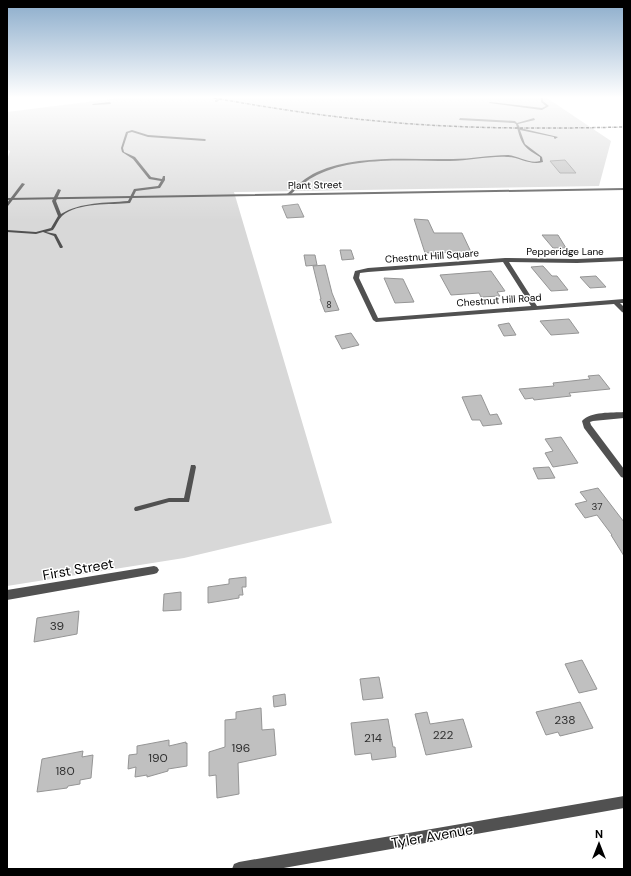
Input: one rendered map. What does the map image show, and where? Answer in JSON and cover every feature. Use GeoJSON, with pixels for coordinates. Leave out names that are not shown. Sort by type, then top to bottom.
{"type":"FeatureCollection","features":[{"type":"Feature","properties":{"kind":"street","name":"Plant Street"},"geometry":{"type":"LineString","coordinates":[[9,199],[624,189]]}},
{"type":"Feature","properties":{"kind":"street","name":"Pepperidge Lane"},"geometry":{"type":"LineString","coordinates":[[505,260],[577,261],[624,259]]}},
{"type":"Feature","properties":{"kind":"street"},"geometry":{"type":"LineString","coordinates":[[505,260],[535,308]]}},
{"type":"Feature","properties":{"kind":"street","name":"Chestnut Hill Square"},"geometry":{"type":"LineString","coordinates":[[376,320],[356,278],[357,272],[505,260]]}},
{"type":"Feature","properties":{"kind":"street"},"geometry":{"type":"LineString","coordinates":[[616,301],[624,311]]}},
{"type":"Feature","properties":{"kind":"street","name":"Chestnut Hill Road"},"geometry":{"type":"LineString","coordinates":[[376,320],[624,301]]}},
{"type":"Feature","properties":{"kind":"street"},"geometry":{"type":"LineString","coordinates":[[624,414],[592,418],[586,421],[587,426],[624,475]]}},
{"type":"Feature","properties":{"kind":"street","name":"First Street"},"geometry":{"type":"LineString","coordinates":[[7,595],[154,570]]}},
{"type":"Feature","properties":{"kind":"street","name":"Tyler Avenue"},"geometry":{"type":"LineString","coordinates":[[239,869],[624,802]]}},
{"type":"Feature","properties":{"kind":"lane"},"geometry":{"type":"LineString","coordinates":[[125,139],[122,151],[134,158],[150,178],[164,178],[159,187],[135,190],[129,202]]}},
{"type":"Feature","properties":{"kind":"lane"},"geometry":{"type":"LineString","coordinates":[[191,139],[205,140]]}},
{"type":"Feature","properties":{"kind":"lane"},"geometry":{"type":"LineString","coordinates":[[289,194],[303,182],[318,173],[337,166],[386,160],[462,160],[508,156],[530,162],[541,162],[541,158],[529,150],[523,144],[522,139]]}},
{"type":"Feature","properties":{"kind":"lane"},"geometry":{"type":"LineString","coordinates":[[7,206],[9,199],[22,184]]}},
{"type":"Feature","properties":{"kind":"lane"},"geometry":{"type":"LineString","coordinates":[[59,190],[54,201],[60,216]]}},
{"type":"Feature","properties":{"kind":"lane"},"geometry":{"type":"LineString","coordinates":[[129,202],[132,206]]}},
{"type":"Feature","properties":{"kind":"lane"},"geometry":{"type":"LineString","coordinates":[[7,231],[36,233],[44,232],[52,229],[60,216],[71,210],[86,206],[129,202]]}},
{"type":"Feature","properties":{"kind":"lane"},"geometry":{"type":"LineString","coordinates":[[44,232],[55,235],[61,247]]}},
{"type":"Feature","properties":{"kind":"lane"},"geometry":{"type":"LineString","coordinates":[[137,508],[169,500],[187,500],[193,467]]}},
{"type":"Feature","properties":{"kind":"shaded area"},"geometry":{"type":"Polygon","coordinates":[[[7,139],[608,139],[611,141],[599,186],[234,192],[332,523],[184,558],[7,586],[7,160],[10,151],[7,149],[7,139]]]}},
{"type":"Feature","properties":{"kind":"building"},"geometry":{"type":"Polygon","coordinates":[[[565,160],[576,173],[560,173],[550,161],[565,160]]]}},
{"type":"Feature","properties":{"kind":"building"},"geometry":{"type":"Polygon","coordinates":[[[298,204],[304,217],[287,218],[282,206],[298,204]]]}},
{"type":"Feature","properties":{"kind":"building"},"geometry":{"type":"Polygon","coordinates":[[[414,219],[428,220],[434,233],[462,233],[471,252],[425,253],[414,219]]]}},
{"type":"Feature","properties":{"kind":"building"},"geometry":{"type":"Polygon","coordinates":[[[542,235],[558,235],[566,248],[553,248],[542,235]]]}},
{"type":"Feature","properties":{"kind":"building"},"geometry":{"type":"Polygon","coordinates":[[[340,250],[351,250],[354,259],[342,260],[340,250]]]}},
{"type":"Feature","properties":{"kind":"building"},"geometry":{"type":"Polygon","coordinates":[[[304,255],[315,255],[317,265],[306,266],[304,255]]]}},
{"type":"Feature","properties":{"kind":"building"},"geometry":{"type":"Polygon","coordinates":[[[325,265],[332,293],[339,310],[325,312],[320,299],[313,266],[325,265]]]}},
{"type":"Feature","properties":{"kind":"building"},"geometry":{"type":"Polygon","coordinates":[[[543,266],[552,276],[557,276],[568,290],[551,291],[531,267],[543,266]]]}},
{"type":"Feature","properties":{"kind":"building"},"geometry":{"type":"Polygon","coordinates":[[[491,271],[505,291],[497,292],[500,296],[481,297],[479,293],[451,295],[440,275],[491,271]]]}},
{"type":"Feature","properties":{"kind":"building"},"geometry":{"type":"Polygon","coordinates":[[[596,276],[606,287],[590,288],[580,277],[596,276]]]}},
{"type":"Feature","properties":{"kind":"building"},"geometry":{"type":"Polygon","coordinates":[[[384,278],[403,279],[414,302],[395,303],[384,278]]]}},
{"type":"Feature","properties":{"kind":"building"},"geometry":{"type":"Polygon","coordinates":[[[569,319],[579,333],[551,335],[540,321],[569,319]]]}},
{"type":"Feature","properties":{"kind":"building"},"geometry":{"type":"Polygon","coordinates":[[[509,323],[516,335],[504,336],[498,325],[509,323]]]}},
{"type":"Feature","properties":{"kind":"building"},"geometry":{"type":"Polygon","coordinates":[[[351,333],[359,345],[342,349],[335,336],[351,333]]]}},
{"type":"Feature","properties":{"kind":"building"},"geometry":{"type":"Polygon","coordinates":[[[599,375],[610,389],[569,393],[571,396],[534,400],[533,398],[525,399],[519,389],[554,386],[553,383],[590,379],[588,376],[599,375]]]}},
{"type":"Feature","properties":{"kind":"building"},"geometry":{"type":"Polygon","coordinates":[[[481,395],[490,415],[497,414],[502,424],[483,426],[480,420],[472,420],[462,397],[481,395]]]}},
{"type":"Feature","properties":{"kind":"building"},"geometry":{"type":"Polygon","coordinates":[[[561,437],[578,463],[553,467],[545,453],[553,451],[545,439],[561,437]]]}},
{"type":"Feature","properties":{"kind":"building"},"geometry":{"type":"Polygon","coordinates":[[[549,467],[555,478],[538,479],[533,468],[549,467]]]}},
{"type":"Feature","properties":{"kind":"building"},"geometry":{"type":"Polygon","coordinates":[[[598,488],[624,522],[624,556],[612,535],[597,515],[585,518],[575,504],[587,501],[580,492],[598,488]]]}},
{"type":"Feature","properties":{"kind":"building"},"geometry":{"type":"Polygon","coordinates":[[[246,577],[246,587],[242,587],[243,595],[239,595],[239,598],[208,603],[208,587],[229,584],[229,579],[246,577]]]}},
{"type":"Feature","properties":{"kind":"building"},"geometry":{"type":"Polygon","coordinates":[[[181,592],[181,610],[163,611],[164,594],[181,592]]]}},
{"type":"Feature","properties":{"kind":"building"},"geometry":{"type":"Polygon","coordinates":[[[79,611],[77,634],[34,642],[37,618],[79,611]]]}},
{"type":"Feature","properties":{"kind":"building"},"geometry":{"type":"Polygon","coordinates":[[[582,660],[597,689],[579,693],[565,664],[582,660]]]}},
{"type":"Feature","properties":{"kind":"building"},"geometry":{"type":"Polygon","coordinates":[[[379,677],[383,698],[363,700],[360,679],[379,677]]]}},
{"type":"Feature","properties":{"kind":"building"},"geometry":{"type":"Polygon","coordinates":[[[285,694],[286,705],[274,707],[273,696],[285,694]]]}},
{"type":"Feature","properties":{"kind":"building"},"geometry":{"type":"Polygon","coordinates":[[[580,702],[593,728],[560,736],[558,732],[546,735],[536,712],[580,702]]]}},
{"type":"Feature","properties":{"kind":"building"},"geometry":{"type":"Polygon","coordinates":[[[261,708],[262,730],[274,729],[276,755],[238,763],[239,794],[217,798],[216,775],[209,776],[209,752],[225,747],[225,720],[236,719],[236,712],[261,708]]]}},
{"type":"Feature","properties":{"kind":"building"},"geometry":{"type":"Polygon","coordinates":[[[427,712],[430,724],[463,719],[472,747],[426,755],[415,714],[427,712]]]}},
{"type":"Feature","properties":{"kind":"building"},"geometry":{"type":"Polygon","coordinates":[[[388,719],[396,757],[372,760],[371,753],[355,755],[351,723],[388,719]]]}},
{"type":"Feature","properties":{"kind":"building"},"geometry":{"type":"Polygon","coordinates":[[[169,740],[169,746],[187,743],[187,766],[168,769],[168,771],[147,777],[147,775],[135,777],[136,767],[128,769],[129,755],[137,754],[137,746],[169,740]]]}},
{"type":"Feature","properties":{"kind":"building"},"geometry":{"type":"Polygon","coordinates":[[[83,751],[82,757],[93,755],[91,778],[80,780],[80,784],[68,786],[67,788],[37,792],[42,759],[83,751]]]}}]}
